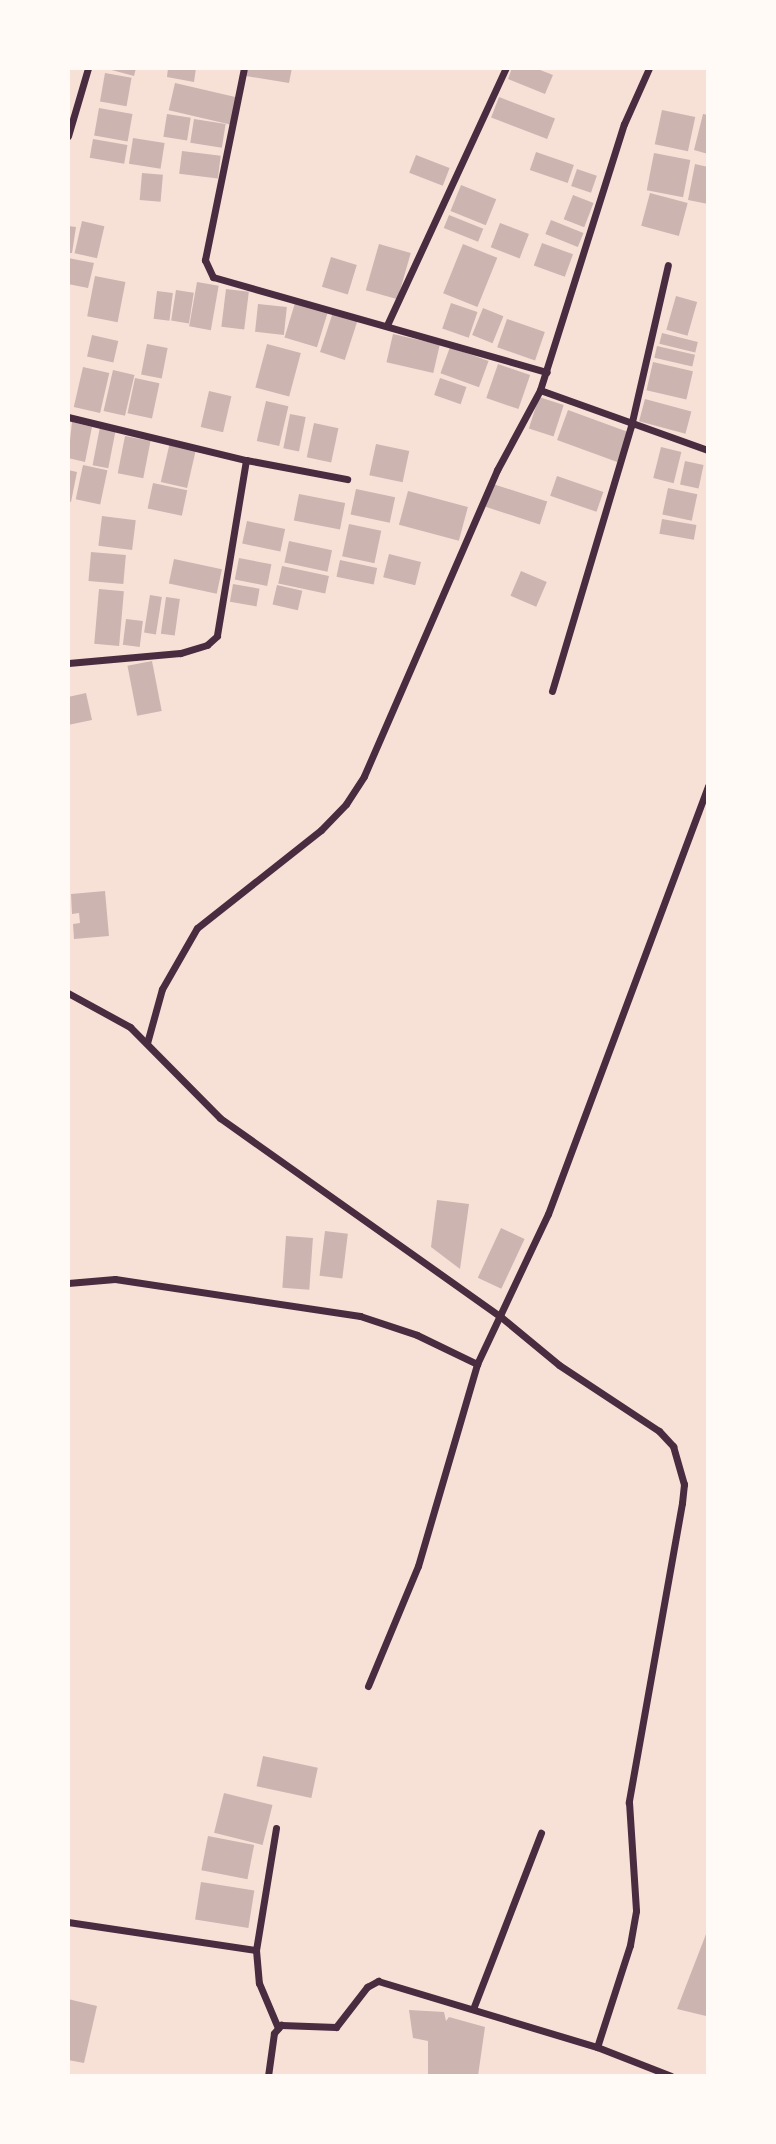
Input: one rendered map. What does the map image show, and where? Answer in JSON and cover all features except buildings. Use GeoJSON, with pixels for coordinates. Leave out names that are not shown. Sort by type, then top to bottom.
{"type":"FeatureCollection","features":[{"type":"Feature","properties":{"kind":"street"},"geometry":{"type":"LineString","coordinates":[[68,136],[88,68]]}},
{"type":"Feature","properties":{"kind":"street"},"geometry":{"type":"LineString","coordinates":[[244,68],[205,267],[213,276],[547,372]]}},
{"type":"Feature","properties":{"kind":"street"},"geometry":{"type":"LineString","coordinates":[[387,325],[506,68]]}},
{"type":"Feature","properties":{"kind":"street"},"geometry":{"type":"LineString","coordinates":[[147,1043],[162,989],[197,928],[321,830],[346,804],[364,776],[432,610],[496,470],[540,390],[624,124],[649,68]]}},
{"type":"Feature","properties":{"kind":"street"},"geometry":{"type":"LineString","coordinates":[[552,691],[631,426],[668,265]]}},
{"type":"Feature","properties":{"kind":"street"},"geometry":{"type":"LineString","coordinates":[[540,390],[631,426],[708,450]]}},
{"type":"Feature","properties":{"kind":"street"},"geometry":{"type":"LineString","coordinates":[[68,416],[246,460],[346,479]]}},
{"type":"Feature","properties":{"kind":"street"},"geometry":{"type":"LineString","coordinates":[[68,663],[180,653],[207,645],[216,636],[246,460]]}},
{"type":"Feature","properties":{"kind":"street"},"geometry":{"type":"LineString","coordinates":[[368,1686],[428,1535],[477,1364],[501,1317],[606,1064],[708,786]]}},
{"type":"Feature","properties":{"kind":"street"},"geometry":{"type":"LineString","coordinates":[[68,993],[130,1027],[220,1118],[501,1317],[559,1365],[659,1431],[673,1446],[684,1484],[629,1802],[636,1911],[631,1945],[597,2047]]}},
{"type":"Feature","properties":{"kind":"street"},"geometry":{"type":"LineString","coordinates":[[68,1283],[115,1279],[359,1316],[417,1335],[477,1364]]}},
{"type":"Feature","properties":{"kind":"street"},"geometry":{"type":"LineString","coordinates":[[268,2076],[278,2028],[259,1983],[256,1950],[276,1828]]}},
{"type":"Feature","properties":{"kind":"street"},"geometry":{"type":"LineString","coordinates":[[473,2009],[541,1833]]}},
{"type":"Feature","properties":{"kind":"street"},"geometry":{"type":"LineString","coordinates":[[68,1922],[256,1950]]}},
{"type":"Feature","properties":{"kind":"street"},"geometry":{"type":"LineString","coordinates":[[278,2028],[285,2023],[319,2029],[336,2027],[375,1982],[597,2047],[666,2075]]}}]}
